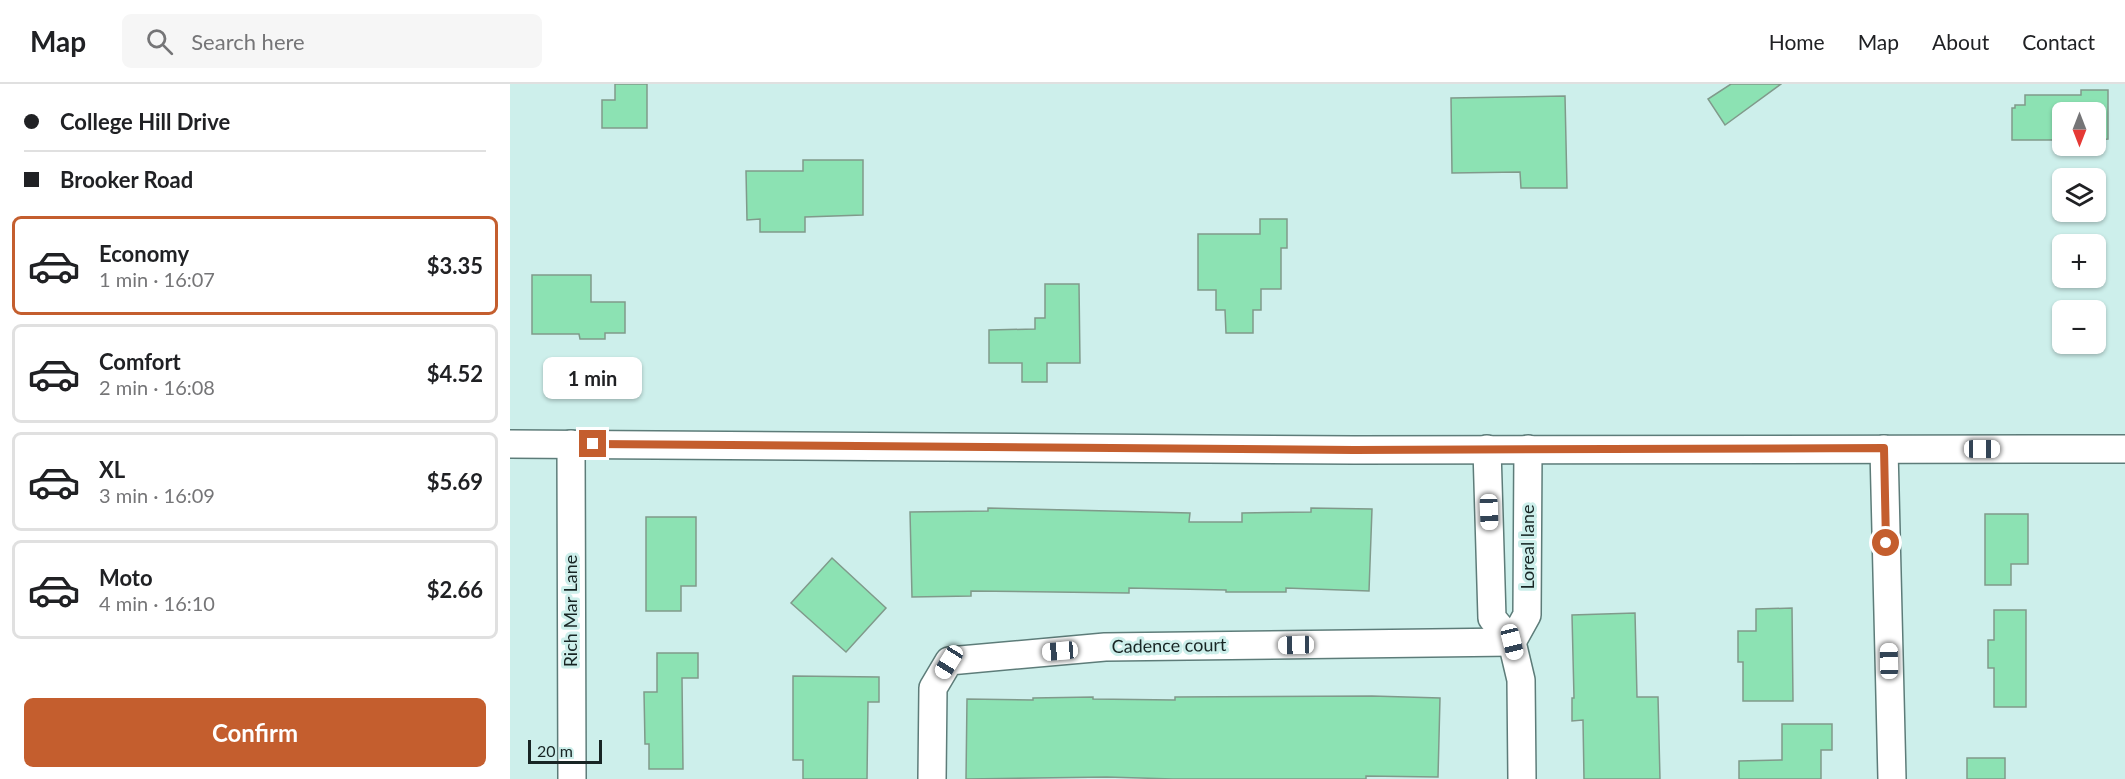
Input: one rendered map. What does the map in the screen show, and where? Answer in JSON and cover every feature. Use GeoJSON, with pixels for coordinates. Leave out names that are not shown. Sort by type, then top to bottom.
{"type":"FeatureCollection","features":[{"type":"Feature","properties":{"kind":"street"},"geometry":{"type":"LineString","coordinates":[[510,444],[1354,450],[1487,448],[2125,449]]}},
{"type":"Feature","properties":{"kind":"street","name":"Rich Mar Lane"},"geometry":{"type":"LineString","coordinates":[[571,444],[572,779]]}},
{"type":"Feature","properties":{"kind":"street","name":"Loreal lane"},"geometry":{"type":"LineString","coordinates":[[1487,448],[1492,618],[1512,642],[1521,680],[1522,779]]}},
{"type":"Feature","properties":{"kind":"street","name":"Loreal lane"},"geometry":{"type":"LineString","coordinates":[[1512,642],[1527,615],[1528,448]]}},
{"type":"Feature","properties":{"kind":"street"},"geometry":{"type":"LineString","coordinates":[[1884,448],[1892,779]]}},
{"type":"Feature","properties":{"kind":"street"},"geometry":{"type":"LineString","coordinates":[[1491,554],[1527,553]]}},
{"type":"Feature","properties":{"kind":"street","name":"Cadence court"},"geometry":{"type":"LineString","coordinates":[[932,779],[933,688],[949,662],[1105,647],[1512,642]]}},
{"type":"Feature","properties":{"kind":"building"},"geometry":{"type":"Polygon","coordinates":[[[615,84],[647,84],[647,128],[602,128],[602,100],[615,100],[615,84]]]}},
{"type":"Feature","properties":{"kind":"building"},"geometry":{"type":"Polygon","coordinates":[[[1731,84],[1781,84],[1725,125],[1708,99],[1731,84]]]}},
{"type":"Feature","properties":{"kind":"building"},"geometry":{"type":"Polygon","coordinates":[[[2081,90],[2108,90],[2108,139],[2106,139],[2106,102],[2052,102],[2052,140],[2012,140],[2012,108],[2015,108],[2015,105],[2025,105],[2025,95],[2081,95],[2081,90]]]}},
{"type":"Feature","properties":{"kind":"building"},"geometry":{"type":"Polygon","coordinates":[[[1565,96],[1567,188],[1521,188],[1520,172],[1452,173],[1451,98],[1565,96]]]}},
{"type":"Feature","properties":{"kind":"building"},"geometry":{"type":"Polygon","coordinates":[[[803,160],[863,160],[863,215],[805,217],[805,232],[760,232],[760,219],[747,220],[746,171],[803,171],[803,160]]]}},
{"type":"Feature","properties":{"kind":"building"},"geometry":{"type":"Polygon","coordinates":[[[1260,219],[1287,219],[1287,248],[1281,248],[1281,289],[1261,289],[1261,310],[1253,310],[1253,333],[1226,333],[1225,310],[1216,310],[1216,290],[1198,290],[1198,234],[1260,234],[1260,219]]]}},
{"type":"Feature","properties":{"kind":"building"},"geometry":{"type":"Polygon","coordinates":[[[532,275],[591,275],[591,302],[625,302],[625,333],[605,333],[605,339],[580,339],[579,334],[532,334],[532,275]]]}},
{"type":"Feature","properties":{"kind":"building"},"geometry":{"type":"Polygon","coordinates":[[[1045,284],[1079,284],[1080,363],[1047,363],[1047,382],[1022,382],[1022,363],[989,363],[989,330],[1035,329],[1035,318],[1045,318],[1045,284]]]}},
{"type":"Feature","properties":{"kind":"building"},"geometry":{"type":"Polygon","coordinates":[[[988,508],[1190,513],[1189,522],[1242,522],[1242,513],[1311,512],[1311,508],[1372,509],[1369,591],[1286,588],[1286,592],[1226,592],[1226,590],[1129,588],[1129,593],[971,591],[971,596],[912,597],[910,512],[988,511],[988,508]]]}},
{"type":"Feature","properties":{"kind":"building"},"geometry":{"type":"Polygon","coordinates":[[[1985,514],[2028,514],[2028,564],[2011,564],[2011,585],[1985,585],[1985,514]]]}},
{"type":"Feature","properties":{"kind":"building"},"geometry":{"type":"Polygon","coordinates":[[[646,517],[696,517],[696,586],[681,586],[681,611],[646,611],[646,517]]]}},
{"type":"Feature","properties":{"kind":"building"},"geometry":{"type":"Polygon","coordinates":[[[832,558],[886,608],[846,652],[791,603],[832,558]]]}},
{"type":"Feature","properties":{"kind":"building"},"geometry":{"type":"Polygon","coordinates":[[[1792,608],[1793,701],[1743,701],[1743,662],[1738,662],[1738,631],[1756,631],[1756,609],[1792,608]]]}},
{"type":"Feature","properties":{"kind":"building"},"geometry":{"type":"Polygon","coordinates":[[[1994,610],[2026,610],[2026,707],[1994,707],[1994,668],[1988,668],[1988,640],[1994,640],[1994,610]]]}},
{"type":"Feature","properties":{"kind":"building"},"geometry":{"type":"Polygon","coordinates":[[[1635,613],[1637,697],[1658,697],[1660,779],[1584,779],[1583,720],[1572,721],[1572,698],[1574,698],[1572,615],[1635,613]]]}},
{"type":"Feature","properties":{"kind":"building"},"geometry":{"type":"Polygon","coordinates":[[[657,653],[698,653],[698,678],[682,678],[683,769],[649,769],[649,744],[645,744],[644,692],[657,692],[657,653]]]}},
{"type":"Feature","properties":{"kind":"building"},"geometry":{"type":"Polygon","coordinates":[[[793,676],[879,677],[879,702],[868,702],[867,779],[803,779],[803,760],[793,760],[793,676]]]}},
{"type":"Feature","properties":{"kind":"building"},"geometry":{"type":"Polygon","coordinates":[[[1093,697],[1093,699],[1175,700],[1175,697],[1440,698],[1438,777],[966,779],[967,699],[1033,700],[1033,698],[1093,697]]]}},
{"type":"Feature","properties":{"kind":"building"},"geometry":{"type":"Polygon","coordinates":[[[1782,724],[1832,724],[1832,750],[1821,750],[1821,779],[1739,779],[1739,761],[1782,760],[1782,724]]]}},
{"type":"Feature","properties":{"kind":"building"},"geometry":{"type":"Polygon","coordinates":[[[1967,758],[2005,758],[2005,779],[1967,779],[1967,758]]]}},
{"type":"Feature","properties":{"kind":"route"},"geometry":{"type":"LineString","coordinates":[[593,444],[1354,450],[1884,448],[1886,543]]}}]}
